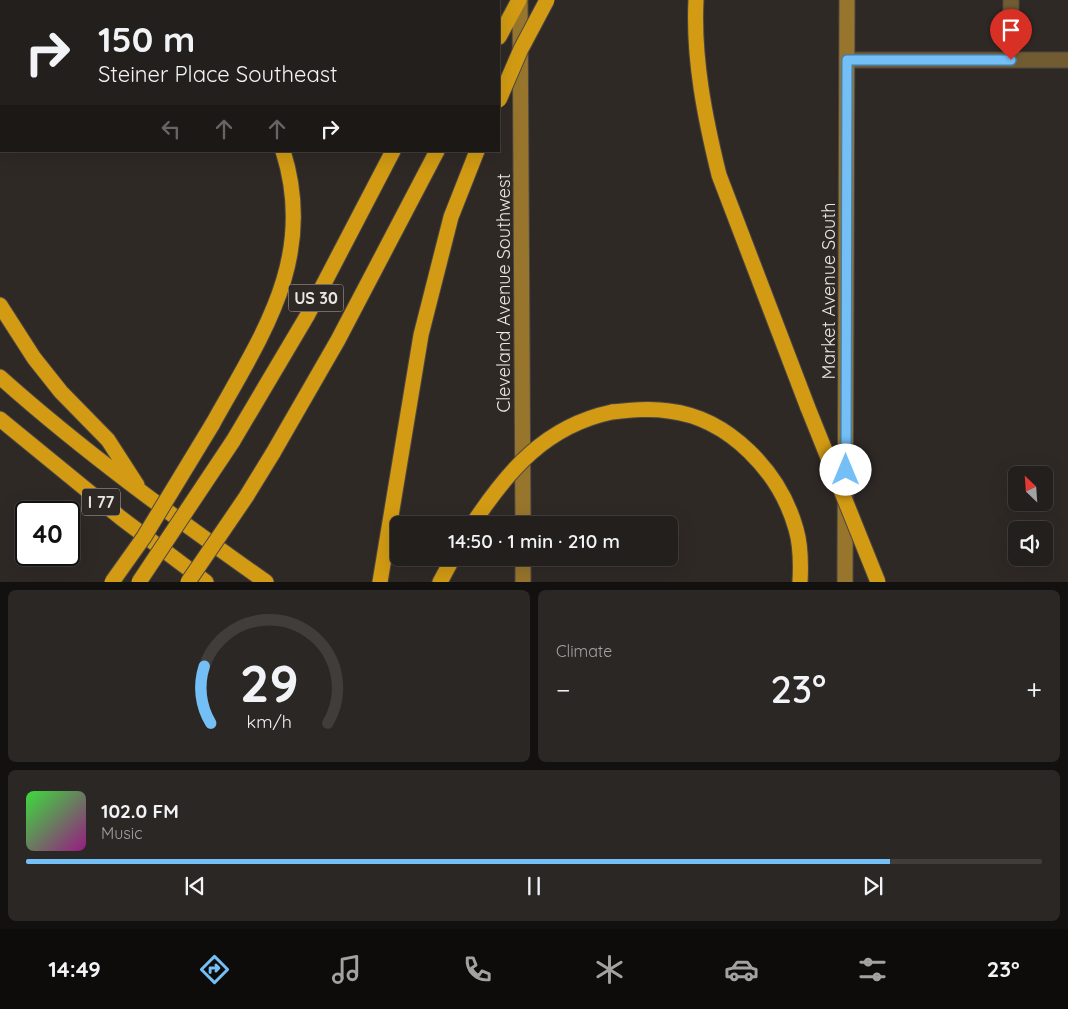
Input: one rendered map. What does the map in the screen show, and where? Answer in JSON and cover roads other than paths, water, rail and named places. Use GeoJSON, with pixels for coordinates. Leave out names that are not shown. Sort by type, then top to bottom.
{"type":"FeatureCollection","features":[{"type":"Feature","properties":{"kind":"highway"},"geometry":{"type":"LineString","coordinates":[[500,35],[519,0]]}},
{"type":"Feature","properties":{"kind":"highway"},"geometry":{"type":"LineString","coordinates":[[500,98],[520,49],[547,0]]}},
{"type":"Feature","properties":{"kind":"highway"},"geometry":{"type":"LineString","coordinates":[[696,0],[699,75],[719,175],[808,408],[878,582]]}},
{"type":"Feature","properties":{"kind":"highway"},"geometry":{"type":"LineString","coordinates":[[112,582],[144,537],[212,425],[256,344],[275,304],[293,242],[294,197],[282,152]]}},
{"type":"Feature","properties":{"kind":"highway","name":"US 30"},"geometry":{"type":"LineString","coordinates":[[139,582],[233,441],[307,316],[392,152]]}},
{"type":"Feature","properties":{"kind":"highway","name":"US 30"},"geometry":{"type":"LineString","coordinates":[[188,582],[246,497],[273,453],[338,340],[436,152]]}},
{"type":"Feature","properties":{"kind":"highway"},"geometry":{"type":"LineString","coordinates":[[380,582],[421,335],[451,217],[477,152]]}},
{"type":"Feature","properties":{"kind":"highway"},"geometry":{"type":"LineString","coordinates":[[0,305],[34,358],[66,397],[108,440],[144,495]]}},
{"type":"Feature","properties":{"kind":"highway","name":"I 77"},"geometry":{"type":"LineString","coordinates":[[0,377],[67,436],[144,495],[266,581]]}},
{"type":"Feature","properties":{"kind":"highway"},"geometry":{"type":"LineString","coordinates":[[478,516],[502,482],[542,443],[578,422],[612,412],[650,410],[688,415],[722,430],[750,453],[773,480],[790,512],[796,529],[800,548],[800,582]]}},
{"type":"Feature","properties":{"kind":"highway","name":"I 77"},"geometry":{"type":"LineString","coordinates":[[0,419],[121,518],[206,582]]}},
{"type":"Feature","properties":{"kind":"highway"},"geometry":{"type":"LineString","coordinates":[[440,582],[449,566]]}},
{"type":"Feature","properties":{"kind":"street","name":"Cleveland Avenue Southwest"},"geometry":{"type":"LineString","coordinates":[[519,0],[523,516]]}},
{"type":"Feature","properties":{"kind":"street","name":"Market Avenue South"},"geometry":{"type":"LineString","coordinates":[[845,582],[847,0]]}},
{"type":"Feature","properties":{"kind":"street"},"geometry":{"type":"LineString","coordinates":[[1011,0],[1011,60]]}},
{"type":"Feature","properties":{"kind":"street"},"geometry":{"type":"LineString","coordinates":[[847,60],[1068,60]]}},
{"type":"Feature","properties":{"kind":"street"},"geometry":{"type":"LineString","coordinates":[[523,566],[523,582]]}}]}
